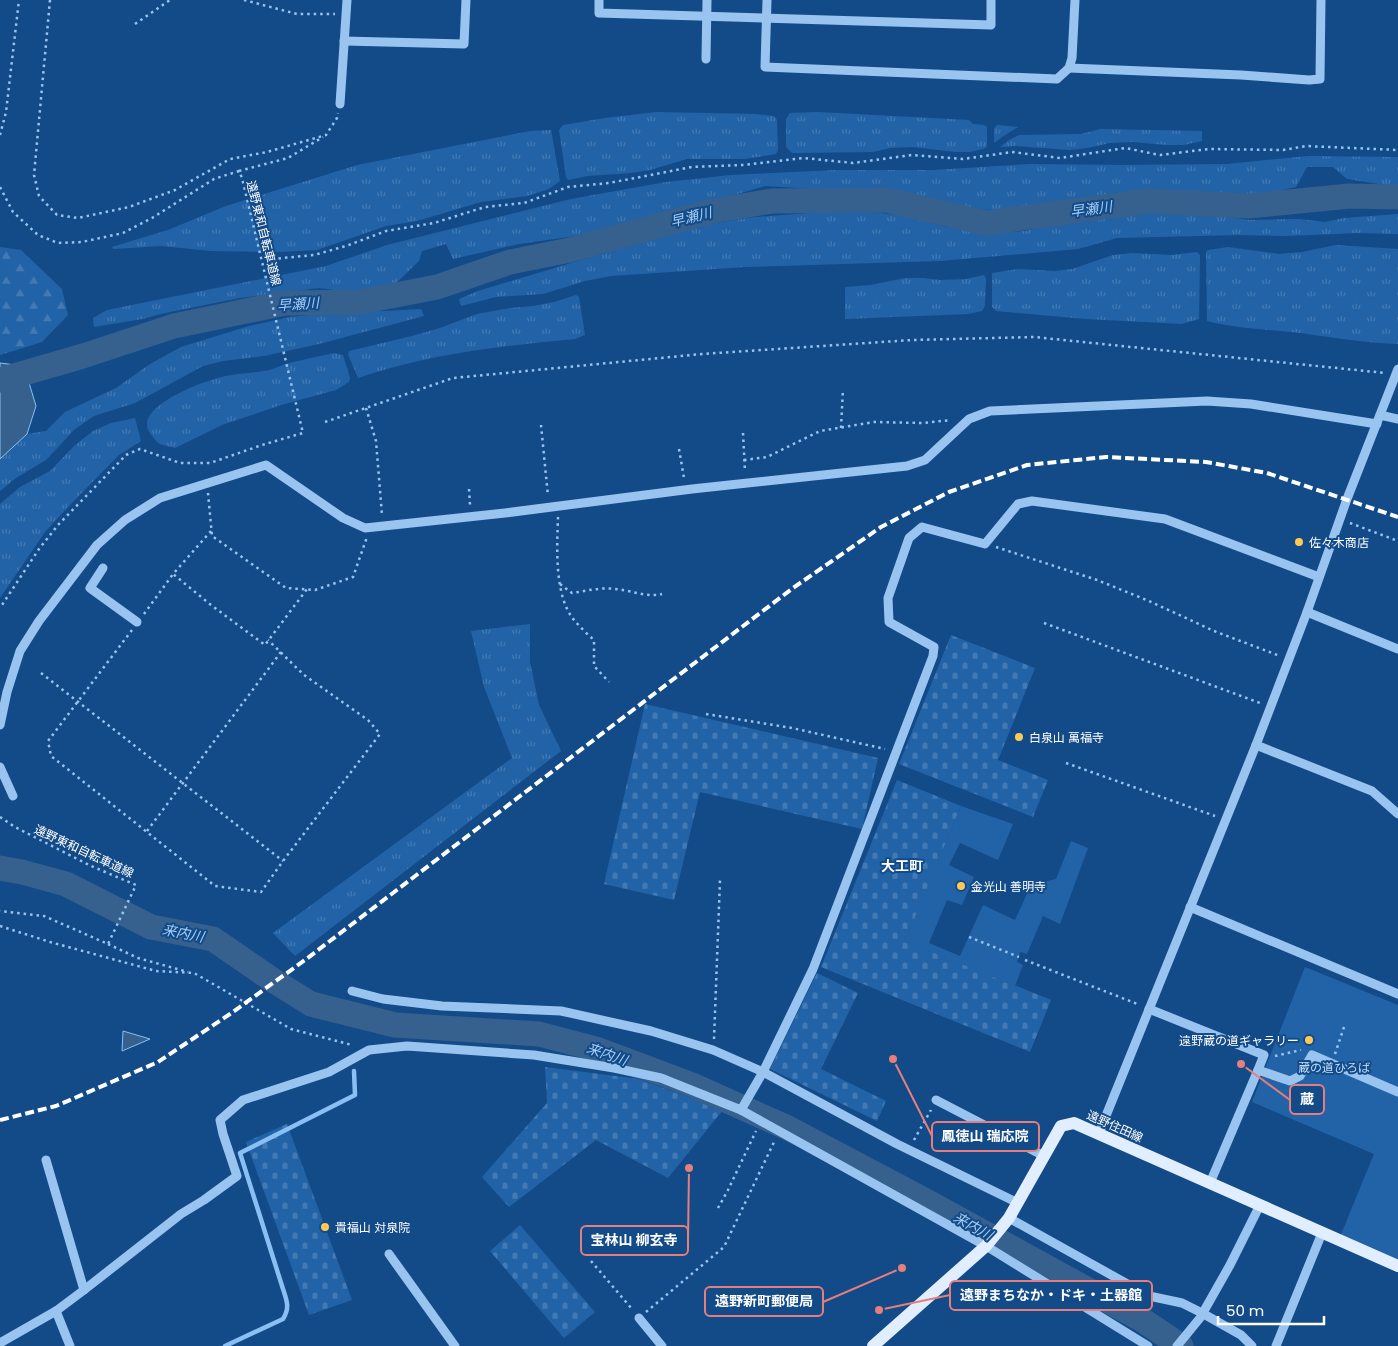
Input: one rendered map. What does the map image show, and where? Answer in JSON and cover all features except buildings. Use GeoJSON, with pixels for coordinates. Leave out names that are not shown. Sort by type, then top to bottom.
{"type":"FeatureCollection","features":[{"type":"Feature","properties":{"kind":"main road","name":"遠野住田線"},"geometry":{"type":"LineString","coordinates":[[873,1346],[986,1246],[1018,1203],[1061,1126],[1074,1123],[1398,1266]]}},
{"type":"Feature","properties":{"kind":"street"},"geometry":{"type":"LineString","coordinates":[[340,104],[347,0]]}},
{"type":"Feature","properties":{"kind":"street"},"geometry":{"type":"LineString","coordinates":[[344,41],[464,44],[466,0]]}},
{"type":"Feature","properties":{"kind":"street"},"geometry":{"type":"LineString","coordinates":[[599,0],[599,13],[991,25],[991,0]]}},
{"type":"Feature","properties":{"kind":"street"},"geometry":{"type":"LineString","coordinates":[[706,59],[707,0]]}},
{"type":"Feature","properties":{"kind":"street"},"geometry":{"type":"LineString","coordinates":[[767,0],[765,67],[1057,79],[1069,68],[1072,58],[1075,0]]}},
{"type":"Feature","properties":{"kind":"street"},"geometry":{"type":"LineString","coordinates":[[1069,68],[1241,74],[1309,80],[1320,79],[1321,0]]}},
{"type":"Feature","properties":{"kind":"street"},"geometry":{"type":"LineString","coordinates":[[1099,1133],[1256,745],[1307,612],[1347,499],[1397,372]]}},
{"type":"Feature","properties":{"kind":"street"},"geometry":{"type":"LineString","coordinates":[[0,725],[7,692],[20,651],[97,545],[125,520],[160,498],[266,465],[344,518],[365,528],[907,466],[925,460],[969,419],[990,411],[1207,401],[1251,404],[1379,420],[1398,419]]}},
{"type":"Feature","properties":{"kind":"street"},"geometry":{"type":"LineString","coordinates":[[741,1110],[763,1072],[813,969],[933,656],[934,647],[889,622],[888,598],[909,538],[922,527],[985,544],[1018,504],[1032,500],[1165,519],[1319,577]]}},
{"type":"Feature","properties":{"kind":"street"},"geometry":{"type":"LineString","coordinates":[[103,568],[90,588],[137,622]]}},
{"type":"Feature","properties":{"kind":"street"},"geometry":{"type":"LineString","coordinates":[[1307,612],[1398,649]]}},
{"type":"Feature","properties":{"kind":"street"},"geometry":{"type":"LineString","coordinates":[[1256,745],[1372,791],[1398,814]]}},
{"type":"Feature","properties":{"kind":"street"},"geometry":{"type":"LineString","coordinates":[[0,767],[13,796]]}},
{"type":"Feature","properties":{"kind":"street"},"geometry":{"type":"LineString","coordinates":[[1190,907],[1398,994]]}},
{"type":"Feature","properties":{"kind":"street"},"geometry":{"type":"LineString","coordinates":[[352,991],[383,1000],[442,1006],[561,1011],[650,1031],[713,1050],[763,1072],[908,1150],[1018,1203]]}},
{"type":"Feature","properties":{"kind":"street"},"geometry":{"type":"LineString","coordinates":[[1149,1009],[1264,1055],[1210,1183]]}},
{"type":"Feature","properties":{"kind":"street"},"geometry":{"type":"LineString","coordinates":[[0,1343],[56,1311],[181,1214],[238,1176],[222,1134],[220,1120],[243,1100],[329,1072],[369,1050],[407,1046],[534,1055],[662,1078],[741,1110],[761,1121],[986,1246],[1148,1346]]}},
{"type":"Feature","properties":{"kind":"street"},"geometry":{"type":"LineString","coordinates":[[1258,1070],[1290,1081],[1300,1076],[1312,1055],[1398,1092]]}},
{"type":"Feature","properties":{"kind":"street"},"geometry":{"type":"LineString","coordinates":[[936,1100],[1044,1156]]}},
{"type":"Feature","properties":{"kind":"street"},"geometry":{"type":"LineString","coordinates":[[46,1160],[84,1290]]}},
{"type":"Feature","properties":{"kind":"street"},"geometry":{"type":"LineString","coordinates":[[1177,1346],[1201,1316],[1230,1265],[1260,1205]]}},
{"type":"Feature","properties":{"kind":"street"},"geometry":{"type":"LineString","coordinates":[[1006,1221],[1149,1296],[1182,1303],[1201,1316],[1240,1335],[1252,1346]]}},
{"type":"Feature","properties":{"kind":"street"},"geometry":{"type":"LineString","coordinates":[[1276,1346],[1322,1232]]}},
{"type":"Feature","properties":{"kind":"street"},"geometry":{"type":"LineString","coordinates":[[389,1254],[455,1346]]}},
{"type":"Feature","properties":{"kind":"street"},"geometry":{"type":"LineString","coordinates":[[56,1311],[70,1346]]}},
{"type":"Feature","properties":{"kind":"street"},"geometry":{"type":"LineString","coordinates":[[639,1318],[662,1346]]}},
{"type":"Feature","properties":{"kind":"path"},"geometry":{"type":"LineString","coordinates":[[0,135],[6,112],[20,0]]}},
{"type":"Feature","properties":{"kind":"path"},"geometry":{"type":"LineString","coordinates":[[50,0],[34,176],[39,196],[57,215],[78,218],[129,208],[175,190],[230,160],[267,152],[326,135]]}},
{"type":"Feature","properties":{"kind":"path"},"geometry":{"type":"LineString","coordinates":[[135,24],[170,0]]}},
{"type":"Feature","properties":{"kind":"path"},"geometry":{"type":"LineString","coordinates":[[244,0],[297,14],[346,14]]}},
{"type":"Feature","properties":{"kind":"path"},"geometry":{"type":"LineString","coordinates":[[239,171],[288,158],[326,135],[337,118],[340,104]]}},
{"type":"Feature","properties":{"kind":"path"},"geometry":{"type":"LineString","coordinates":[[272,259],[314,256],[386,230],[434,222],[485,206],[524,202],[568,188],[609,183],[692,168],[744,165],[804,158],[854,162],[912,155],[962,160],[1012,152],[1060,158],[1125,148],[1160,154],[1210,149],[1283,150],[1306,146],[1398,150]]}},
{"type":"Feature","properties":{"kind":"path","name":"遠野東和自転車道線"},"geometry":{"type":"LineString","coordinates":[[0,187],[13,212],[38,235],[58,244],[82,242],[123,233],[152,218],[214,179],[239,171],[304,433],[210,463],[180,463],[140,449],[126,455],[58,525],[39,549],[0,608]]}},
{"type":"Feature","properties":{"kind":"path"},"geometry":{"type":"LineString","coordinates":[[325,422],[453,378],[702,354],[912,340],[1034,337],[1397,372]]}},
{"type":"Feature","properties":{"kind":"path"},"geometry":{"type":"LineString","coordinates":[[841,428],[843,389]]}},
{"type":"Feature","properties":{"kind":"path"},"geometry":{"type":"LineString","coordinates":[[366,408],[376,442],[383,526]]}},
{"type":"Feature","properties":{"kind":"path"},"geometry":{"type":"LineString","coordinates":[[744,460],[767,457],[820,431],[874,422],[923,423],[969,419]]}},
{"type":"Feature","properties":{"kind":"path"},"geometry":{"type":"LineString","coordinates":[[541,425],[549,507]]}},
{"type":"Feature","properties":{"kind":"path"},"geometry":{"type":"LineString","coordinates":[[743,432],[746,483]]}},
{"type":"Feature","properties":{"kind":"path"},"geometry":{"type":"LineString","coordinates":[[679,449],[686,490]]}},
{"type":"Feature","properties":{"kind":"path"},"geometry":{"type":"LineString","coordinates":[[207,483],[212,536],[286,588],[315,590],[353,577],[369,531]]}},
{"type":"Feature","properties":{"kind":"path"},"geometry":{"type":"LineString","coordinates":[[469,489],[472,516]]}},
{"type":"Feature","properties":{"kind":"path"},"geometry":{"type":"LineString","coordinates":[[559,506],[557,550],[561,595],[573,619],[594,640],[594,666],[609,682]]}},
{"type":"Feature","properties":{"kind":"path"},"geometry":{"type":"LineString","coordinates":[[1350,523],[1398,541]]}},
{"type":"Feature","properties":{"kind":"path"},"geometry":{"type":"LineString","coordinates":[[211,531],[173,574],[48,741],[51,756],[215,886],[261,892],[380,734],[368,720],[304,675],[268,640]]}},
{"type":"Feature","properties":{"kind":"path"},"geometry":{"type":"LineString","coordinates":[[985,544],[1097,580],[1149,601],[1214,631],[1288,660]]}},
{"type":"Feature","properties":{"kind":"path"},"geometry":{"type":"LineString","coordinates":[[173,574],[211,606],[265,645],[307,589]]}},
{"type":"Feature","properties":{"kind":"path"},"geometry":{"type":"LineString","coordinates":[[560,584],[572,594],[596,589],[615,589],[654,596],[662,594]]}},
{"type":"Feature","properties":{"kind":"path"},"geometry":{"type":"LineString","coordinates":[[1044,623],[1270,707]]}},
{"type":"Feature","properties":{"kind":"path"},"geometry":{"type":"LineString","coordinates":[[148,832],[281,652]]}},
{"type":"Feature","properties":{"kind":"path"},"geometry":{"type":"LineString","coordinates":[[41,673],[283,861]]}},
{"type":"Feature","properties":{"kind":"path"},"geometry":{"type":"LineString","coordinates":[[706,714],[792,728],[896,752]]}},
{"type":"Feature","properties":{"kind":"path"},"geometry":{"type":"LineString","coordinates":[[1066,763],[1226,820]]}},
{"type":"Feature","properties":{"kind":"path","name":"遠野東和自転車道線"},"geometry":{"type":"LineString","coordinates":[[0,817],[15,828],[91,866],[136,885],[108,944]]}},
{"type":"Feature","properties":{"kind":"path"},"geometry":{"type":"LineString","coordinates":[[713,1050],[720,880]]}},
{"type":"Feature","properties":{"kind":"path"},"geometry":{"type":"LineString","coordinates":[[0,911],[44,916],[138,958],[194,973],[291,1029],[369,1050]]}},
{"type":"Feature","properties":{"kind":"path"},"geometry":{"type":"LineString","coordinates":[[0,926],[50,942],[156,971],[194,973]]}},
{"type":"Feature","properties":{"kind":"path"},"geometry":{"type":"LineString","coordinates":[[968,937],[1019,957]]}},
{"type":"Feature","properties":{"kind":"path"},"geometry":{"type":"LineString","coordinates":[[1025,960],[1149,1009]]}},
{"type":"Feature","properties":{"kind":"path"},"geometry":{"type":"LineString","coordinates":[[1332,1064],[1344,1027]]}},
{"type":"Feature","properties":{"kind":"path"},"geometry":{"type":"LineString","coordinates":[[1264,1055],[1277,1057],[1300,1050],[1312,1055]]}},
{"type":"Feature","properties":{"kind":"path"},"geometry":{"type":"LineString","coordinates":[[908,1150],[936,1100]]}},
{"type":"Feature","properties":{"kind":"path"},"geometry":{"type":"LineString","coordinates":[[718,1208],[761,1121]]}},
{"type":"Feature","properties":{"kind":"path"},"geometry":{"type":"LineString","coordinates":[[591,1260],[639,1318],[724,1247],[779,1131]]}},
{"type":"Feature","properties":{"kind":"green space"},"geometry":{"type":"Polygon","coordinates":[[[656,112],[774,116],[777,120],[778,150],[776,154],[744,159],[687,159],[650,170],[587,176],[568,180],[559,130],[563,125],[656,112]]]}},
{"type":"Feature","properties":{"kind":"green space"},"geometry":{"type":"Polygon","coordinates":[[[818,112],[969,120],[973,124],[987,127],[987,147],[970,152],[912,147],[890,148],[873,152],[792,153],[786,147],[786,119],[790,113],[818,112]]]}},
{"type":"Feature","properties":{"kind":"green space"},"geometry":{"type":"Polygon","coordinates":[[[997,125],[1018,127],[994,143],[994,129],[997,125]]]}},
{"type":"Feature","properties":{"kind":"green space"},"geometry":{"type":"Polygon","coordinates":[[[1100,129],[1202,131],[1202,141],[1184,145],[1133,142],[1110,143],[1069,150],[1016,146],[1000,147],[1019,135],[1081,134],[1100,129]]]}},
{"type":"Feature","properties":{"kind":"green space"},"geometry":{"type":"Polygon","coordinates":[[[551,130],[560,181],[549,189],[527,196],[481,202],[417,221],[386,226],[317,250],[279,252],[211,251],[161,246],[113,249],[112,247],[168,230],[226,206],[357,165],[530,131],[551,130]]]}},
{"type":"Feature","properties":{"kind":"green space"},"geometry":{"type":"Polygon","coordinates":[[[1308,156],[1398,157],[1398,187],[1347,179],[1333,167],[1307,167],[1296,187],[1250,197],[1154,194],[1097,197],[1027,209],[971,210],[889,191],[765,186],[636,224],[575,236],[519,244],[453,259],[446,244],[422,251],[419,261],[394,285],[350,292],[319,288],[240,298],[142,319],[94,327],[93,318],[107,310],[326,266],[387,245],[571,199],[666,182],[731,175],[836,170],[933,170],[1030,164],[1227,164],[1308,156]]]}},
{"type":"Feature","properties":{"kind":"green space"},"geometry":{"type":"Polygon","coordinates":[[[853,210],[899,215],[947,227],[992,233],[1025,231],[1119,210],[1187,210],[1249,220],[1299,219],[1325,222],[1344,218],[1398,214],[1398,234],[1357,233],[1287,236],[1240,235],[1117,238],[1078,249],[940,261],[745,267],[611,276],[585,281],[543,294],[496,297],[461,306],[459,299],[478,291],[694,226],[755,217],[853,210]]]}},
{"type":"Feature","properties":{"kind":"green space"},"geometry":{"type":"Polygon","coordinates":[[[1336,245],[1398,249],[1398,344],[1238,327],[1207,321],[1206,252],[1208,250],[1228,247],[1279,254],[1302,252],[1336,245]]]}},
{"type":"Feature","properties":{"kind":"green space"},"geometry":{"type":"Polygon","coordinates":[[[0,247],[21,250],[62,289],[68,315],[42,342],[0,355],[0,247]]]}},
{"type":"Feature","properties":{"kind":"green space"},"geometry":{"type":"Polygon","coordinates":[[[1197,252],[1200,255],[1199,319],[1182,324],[1086,319],[996,311],[992,307],[992,273],[1018,269],[1055,271],[1072,269],[1113,255],[1132,253],[1172,255],[1197,252]]]}},
{"type":"Feature","properties":{"kind":"green space"},"geometry":{"type":"Polygon","coordinates":[[[984,275],[986,279],[985,306],[982,311],[968,314],[845,319],[845,287],[871,285],[905,278],[940,280],[966,279],[984,275]]]}},
{"type":"Feature","properties":{"kind":"green space"},"geometry":{"type":"Polygon","coordinates":[[[576,295],[579,297],[585,335],[575,339],[465,352],[411,363],[358,378],[348,354],[349,351],[440,328],[477,314],[554,302],[576,295]]]}},
{"type":"Feature","properties":{"kind":"green space"},"geometry":{"type":"Polygon","coordinates":[[[421,309],[424,316],[319,344],[264,356],[223,361],[203,366],[135,403],[94,416],[75,429],[46,460],[16,478],[0,491],[0,459],[27,434],[46,431],[65,412],[116,388],[150,364],[181,347],[249,326],[290,317],[338,312],[421,309]]]}},
{"type":"Feature","properties":{"kind":"green space"},"geometry":{"type":"Polygon","coordinates":[[[334,353],[343,355],[350,378],[349,382],[336,390],[281,405],[222,425],[175,448],[160,444],[150,433],[147,423],[151,414],[161,404],[189,388],[217,378],[267,371],[285,364],[334,353]]]}},
{"type":"Feature","properties":{"kind":"green space"},"geometry":{"type":"Polygon","coordinates":[[[135,418],[141,441],[119,455],[45,532],[0,598],[0,504],[20,487],[50,471],[74,446],[93,431],[111,423],[135,418]]]}},
{"type":"Feature","properties":{"kind":"green space"},"geometry":{"type":"Polygon","coordinates":[[[530,624],[530,662],[539,705],[561,751],[295,956],[273,933],[512,758],[484,687],[471,631],[530,624]]]}},
{"type":"Feature","properties":{"kind":"green space"},"geometry":{"type":"Polygon","coordinates":[[[951,635],[1035,668],[998,760],[1048,780],[1033,817],[899,764],[951,635]]]}},
{"type":"Feature","properties":{"kind":"green space"},"geometry":{"type":"Polygon","coordinates":[[[645,704],[878,758],[862,829],[700,792],[674,900],[604,884],[645,704]]]}},
{"type":"Feature","properties":{"kind":"green space"},"geometry":{"type":"Polygon","coordinates":[[[897,780],[961,806],[906,941],[1051,1000],[1030,1052],[821,967],[897,780]]]}},
{"type":"Feature","properties":{"kind":"green space"},"geometry":{"type":"Polygon","coordinates":[[[961,806],[1013,824],[998,860],[960,843],[949,865],[974,877],[962,905],[947,900],[929,943],[960,956],[983,905],[1015,920],[1031,885],[1056,879],[1071,841],[1088,848],[1060,924],[1043,916],[1027,954],[1020,952],[1017,962],[1023,965],[1015,986],[905,941],[961,806]]]}},
{"type":"Feature","properties":{"kind":"green space","name":"蔵の道ひろば"},"geometry":{"type":"Polygon","coordinates":[[[1305,967],[1398,1005],[1398,1266],[1339,1239],[1374,1154],[1252,1102],[1305,967]]]}},
{"type":"Feature","properties":{"kind":"green space"},"geometry":{"type":"Polygon","coordinates":[[[817,973],[858,993],[821,1069],[886,1101],[877,1121],[770,1069],[817,973]]]}},
{"type":"Feature","properties":{"kind":"green space"},"geometry":{"type":"Polygon","coordinates":[[[545,1067],[639,1079],[723,1110],[668,1178],[596,1140],[509,1207],[482,1177],[547,1103],[545,1067]]]}},
{"type":"Feature","properties":{"kind":"green space"},"geometry":{"type":"Polygon","coordinates":[[[287,1124],[352,1300],[309,1315],[246,1142],[287,1124]]]}},
{"type":"Feature","properties":{"kind":"green space"},"geometry":{"type":"Polygon","coordinates":[[[520,1225],[595,1312],[564,1338],[490,1251],[520,1225]]]}},
{"type":"Feature","properties":{"kind":"shaded area"},"geometry":{"type":"Polygon","coordinates":[[[0,363],[24,366],[36,406],[27,434],[0,459],[0,363]]]}},
{"type":"Feature","properties":{"kind":"shaded area"},"geometry":{"type":"Polygon","coordinates":[[[123,1031],[150,1039],[122,1051],[123,1031]]]}},
{"type":"Feature","properties":{"kind":"waterway","name":"早瀬川"},"geometry":{"type":"LineString","coordinates":[[0,380],[83,356],[174,326],[285,303],[360,302],[437,287],[510,262],[570,250],[712,211],[772,201],[886,200],[986,223],[1148,201],[1249,206],[1349,196],[1398,197]]}},
{"type":"Feature","properties":{"kind":"waterway","name":"来内川"},"geometry":{"type":"LineString","coordinates":[[0,868],[66,884],[151,927],[213,939],[311,1004],[395,1025],[539,1034],[596,1049],[692,1085],[788,1128],[928,1202],[1141,1319],[1181,1346]]}},
{"type":"Feature","properties":{"kind":"waterway"},"geometry":{"type":"LineString","coordinates":[[225,1346],[283,1319],[287,1308],[286,1297],[240,1153],[355,1095],[354,1071]]}},
{"type":"Feature","properties":{"kind":"railway"},"geometry":{"type":"LineString","coordinates":[[0,1120],[56,1106],[158,1062],[230,1014],[305,960],[793,588],[881,527],[949,492],[1027,465],[1106,457],[1206,462],[1267,473],[1398,517]]}},
{"type":"Feature","properties":{"kind":"place","name":"佐々木商店"},"geometry":{"type":"Point","coordinates":[1299,542]}},
{"type":"Feature","properties":{"kind":"place","name":"白泉山 萬福寺"},"geometry":{"type":"Point","coordinates":[1019,737]}},
{"type":"Feature","properties":{"kind":"place","name":"金光山 善明寺"},"geometry":{"type":"Point","coordinates":[961,886]}},
{"type":"Feature","properties":{"kind":"place","name":"遠野蔵の道ギャラリー"},"geometry":{"type":"Point","coordinates":[1309,1040]}},
{"type":"Feature","properties":{"kind":"place","name":"鳳徳山 瑞応院"},"geometry":{"type":"Point","coordinates":[893,1059]}},
{"type":"Feature","properties":{"kind":"place","name":"蔵"},"geometry":{"type":"Point","coordinates":[1241,1064]}},
{"type":"Feature","properties":{"kind":"place","name":"宝林山 柳玄寺"},"geometry":{"type":"Point","coordinates":[689,1168]}},
{"type":"Feature","properties":{"kind":"place","name":"貴福山 対泉院"},"geometry":{"type":"Point","coordinates":[325,1227]}},
{"type":"Feature","properties":{"kind":"place","name":"遠野新町郵便局"},"geometry":{"type":"Point","coordinates":[902,1268]}},
{"type":"Feature","properties":{"kind":"place","name":"遠野まちなか・ドキ・土器館"},"geometry":{"type":"Point","coordinates":[879,1310]}},
{"type":"Feature","properties":{"kind":"district","name":"大工町"},"geometry":{"type":"Point","coordinates":[902,866]}}]}
